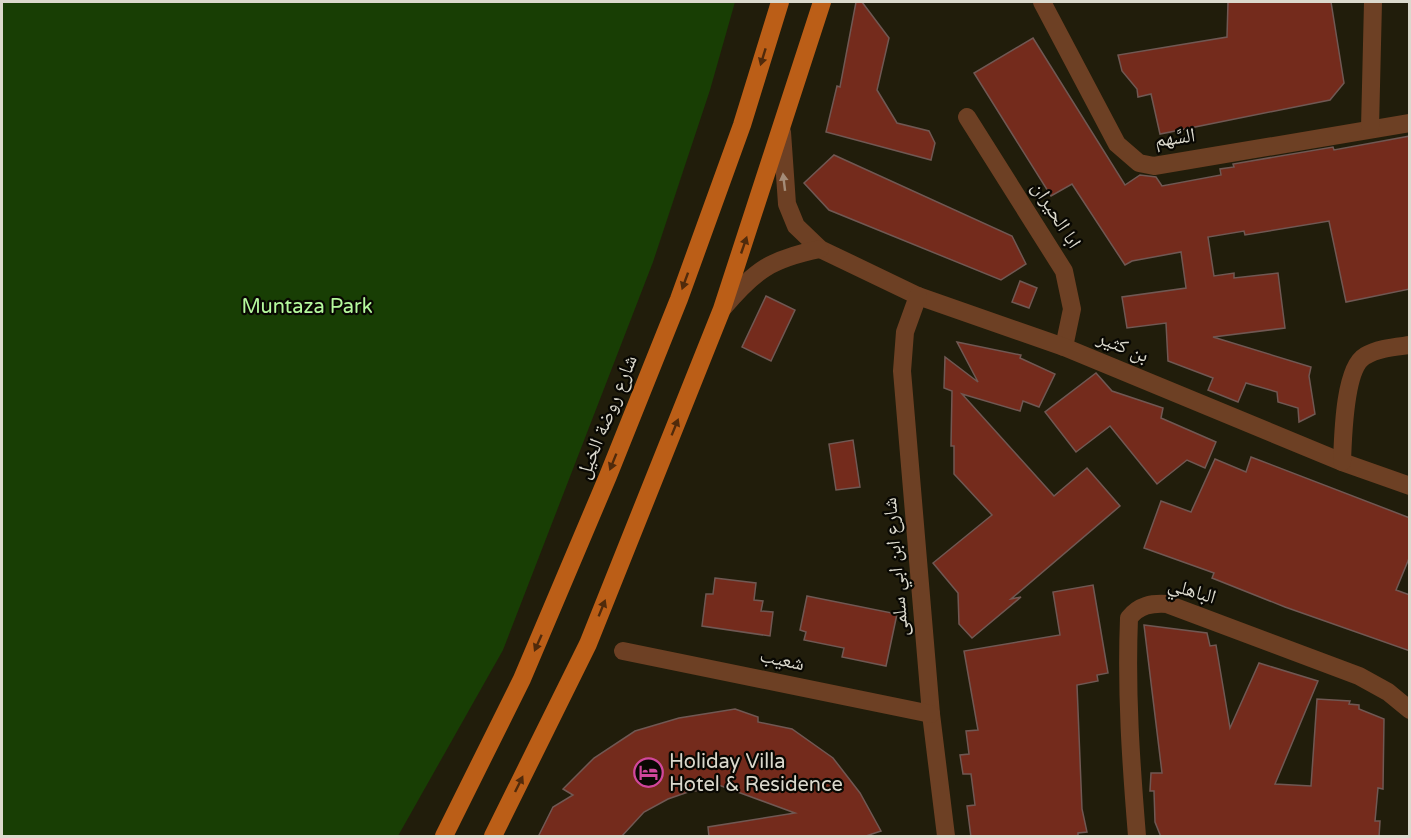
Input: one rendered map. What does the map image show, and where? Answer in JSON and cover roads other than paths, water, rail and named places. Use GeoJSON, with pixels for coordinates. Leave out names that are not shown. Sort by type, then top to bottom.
{"type":"FeatureCollection","features":[{"type":"Feature","properties":{"kind":"main road","name":"شارع روضة الخيل"},"geometry":{"type":"LineString","coordinates":[[444,837],[522,680],[613,464],[679,299],[742,125],[780,2]]}},
{"type":"Feature","properties":{"kind":"main road"},"geometry":{"type":"LineString","coordinates":[[493,837],[588,644],[722,309],[782,132],[822,2]]}},
{"type":"Feature","properties":{"kind":"street","name":"السَّهم"},"geometry":{"type":"LineString","coordinates":[[1042,2],[1117,144],[1139,164],[1172,163],[1410,123]]}},
{"type":"Feature","properties":{"kind":"street"},"geometry":{"type":"LineString","coordinates":[[1370,128],[1373,2]]}},
{"type":"Feature","properties":{"kind":"street","name":"ابا الحيران"},"geometry":{"type":"LineString","coordinates":[[967,117],[1064,271],[1072,309],[1064,347]]}},
{"type":"Feature","properties":{"kind":"street","name":"بن كثير"},"geometry":{"type":"LineString","coordinates":[[782,132],[787,204],[796,226],[820,249],[918,296],[1064,347],[1342,462],[1410,486]]}},
{"type":"Feature","properties":{"kind":"street"},"geometry":{"type":"LineString","coordinates":[[722,309],[756,272],[788,256],[820,249]]}},
{"type":"Feature","properties":{"kind":"street","name":"شارع ابن ابي سلمى"},"geometry":{"type":"LineString","coordinates":[[918,296],[905,332],[901,355],[931,714],[946,837]]}},
{"type":"Feature","properties":{"kind":"street"},"geometry":{"type":"LineString","coordinates":[[1342,462],[1353,369],[1364,356],[1379,350],[1410,345]]}},
{"type":"Feature","properties":{"kind":"street","name":"الباهلي"},"geometry":{"type":"LineString","coordinates":[[1137,837],[1128,734],[1128,663],[1129,618],[1141,607],[1153,603],[1167,604],[1359,676],[1388,692],[1410,710]]}},
{"type":"Feature","properties":{"kind":"street","name":"شعيب"},"geometry":{"type":"LineString","coordinates":[[623,651],[931,714]]}},
{"type":"Feature","properties":{"kind":"place","name":"Holiday Villa Hotel & Residence"},"geometry":{"type":"Point","coordinates":[648,773]}},
{"type":"Feature","properties":{"kind":"park label","name":"Muntaza Park"},"geometry":{"type":"Point","coordinates":[307,307]}}]}
